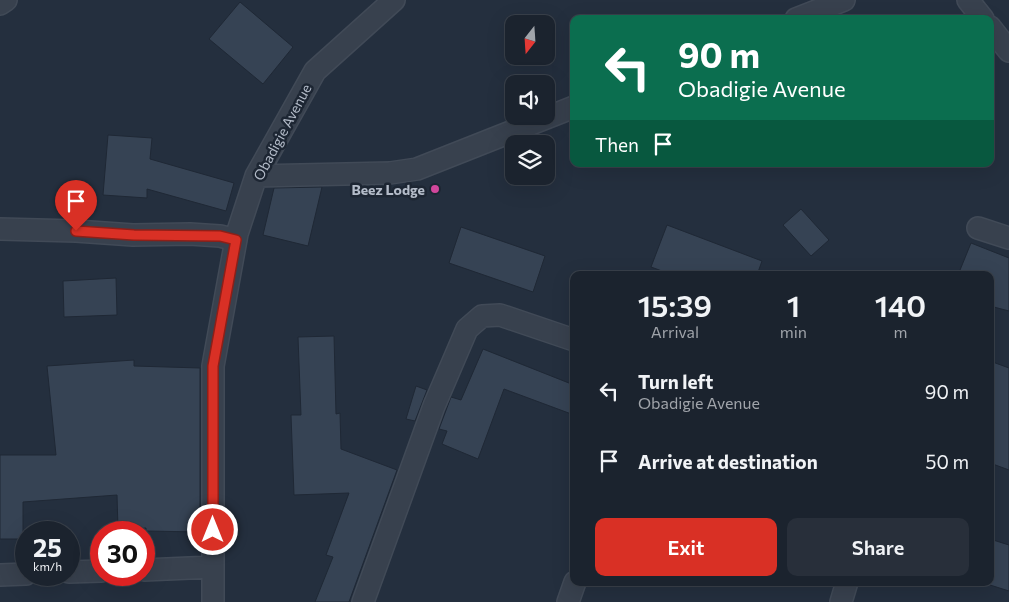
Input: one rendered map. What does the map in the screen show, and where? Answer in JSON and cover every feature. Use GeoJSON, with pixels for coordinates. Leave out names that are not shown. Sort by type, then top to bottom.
{"type":"FeatureCollection","features":[{"type":"Feature","properties":{"kind":"street"},"geometry":{"type":"LineString","coordinates":[[0,4],[6,0]]}},
{"type":"Feature","properties":{"kind":"street","name":"Obadigie Avenue"},"geometry":{"type":"LineString","coordinates":[[213,602],[213,366],[236,240],[256,176],[315,72],[394,0]]}},
{"type":"Feature","properties":{"kind":"street"},"geometry":{"type":"LineString","coordinates":[[806,15],[844,0]]}},
{"type":"Feature","properties":{"kind":"street"},"geometry":{"type":"LineString","coordinates":[[968,0],[980,15]]}},
{"type":"Feature","properties":{"kind":"street"},"geometry":{"type":"LineString","coordinates":[[994,32],[1009,51]]}},
{"type":"Feature","properties":{"kind":"street"},"geometry":{"type":"LineString","coordinates":[[256,176],[390,173],[416,169],[570,108]]}},
{"type":"Feature","properties":{"kind":"street"},"geometry":{"type":"LineString","coordinates":[[978,228],[1009,238]]}},
{"type":"Feature","properties":{"kind":"street"},"geometry":{"type":"LineString","coordinates":[[0,230],[76,231],[134,235],[190,234],[220,236],[236,240]]}},
{"type":"Feature","properties":{"kind":"street"},"geometry":{"type":"LineString","coordinates":[[363,602],[434,406],[467,329],[482,316],[500,315],[570,339]]}},
{"type":"Feature","properties":{"kind":"street"},"geometry":{"type":"LineString","coordinates":[[155,570],[214,567]]}},
{"type":"Feature","properties":{"kind":"street"},"geometry":{"type":"LineString","coordinates":[[0,575],[15,574]]}},
{"type":"Feature","properties":{"kind":"street"},"geometry":{"type":"LineString","coordinates":[[568,602],[574,586]]}},
{"type":"Feature","properties":{"kind":"street"},"geometry":{"type":"LineString","coordinates":[[841,602],[846,586]]}},
{"type":"Feature","properties":{"kind":"building"},"geometry":{"type":"Polygon","coordinates":[[[240,2],[293,47],[263,84],[209,39],[240,2]]]}},
{"type":"Feature","properties":{"kind":"building"},"geometry":{"type":"Polygon","coordinates":[[[108,135],[152,138],[150,159],[234,183],[226,211],[147,189],[147,198],[103,195],[108,135]]]}},
{"type":"Feature","properties":{"kind":"building"},"geometry":{"type":"Polygon","coordinates":[[[322,187],[308,246],[263,235],[274,188],[322,187]]]}},
{"type":"Feature","properties":{"kind":"building"},"geometry":{"type":"Polygon","coordinates":[[[801,209],[829,240],[811,256],[783,225],[801,209]]]}},
{"type":"Feature","properties":{"kind":"building"},"geometry":{"type":"Polygon","coordinates":[[[667,225],[762,261],[758,271],[662,271],[651,267],[667,225]]]}},
{"type":"Feature","properties":{"kind":"building"},"geometry":{"type":"Polygon","coordinates":[[[461,227],[545,256],[533,292],[449,263],[461,227]]]}},
{"type":"Feature","properties":{"kind":"building"},"geometry":{"type":"Polygon","coordinates":[[[971,243],[1009,258],[1009,311],[994,307],[994,271],[960,271],[971,243]]]}},
{"type":"Feature","properties":{"kind":"building"},"geometry":{"type":"Polygon","coordinates":[[[116,278],[117,315],[64,317],[63,281],[116,278]]]}},
{"type":"Feature","properties":{"kind":"building"},"geometry":{"type":"Polygon","coordinates":[[[334,336],[336,414],[340,413],[341,449],[397,470],[349,602],[315,602],[333,557],[326,555],[349,493],[294,495],[291,415],[301,415],[298,337],[334,336]]]}},
{"type":"Feature","properties":{"kind":"building"},"geometry":{"type":"Polygon","coordinates":[[[483,349],[570,383],[570,414],[504,389],[478,459],[442,444],[447,431],[439,429],[451,397],[461,400],[483,349]]]}},
{"type":"Feature","properties":{"kind":"building"},"geometry":{"type":"Polygon","coordinates":[[[134,360],[134,366],[200,368],[200,532],[155,531],[155,521],[118,521],[117,495],[23,502],[23,521],[15,521],[15,539],[0,539],[0,455],[56,455],[47,366],[134,360]]]}},
{"type":"Feature","properties":{"kind":"building"},"geometry":{"type":"Polygon","coordinates":[[[994,362],[1009,368],[1009,470],[994,464],[994,362]]]}},
{"type":"Feature","properties":{"kind":"building"},"geometry":{"type":"Polygon","coordinates":[[[416,386],[427,390],[415,421],[406,419],[416,386]]]}},
{"type":"Feature","properties":{"kind":"building"},"geometry":{"type":"Polygon","coordinates":[[[994,540],[1009,545],[1009,591],[993,586],[994,540]]]}},
{"type":"Feature","properties":{"kind":"place","name":"Beez Lodge"},"geometry":{"type":"Point","coordinates":[435,189]}},
{"type":"Feature","properties":{"kind":"route"},"geometry":{"type":"LineString","coordinates":[[76,231],[134,235],[178,234],[220,236],[236,240],[213,366],[213,530]]}}]}
